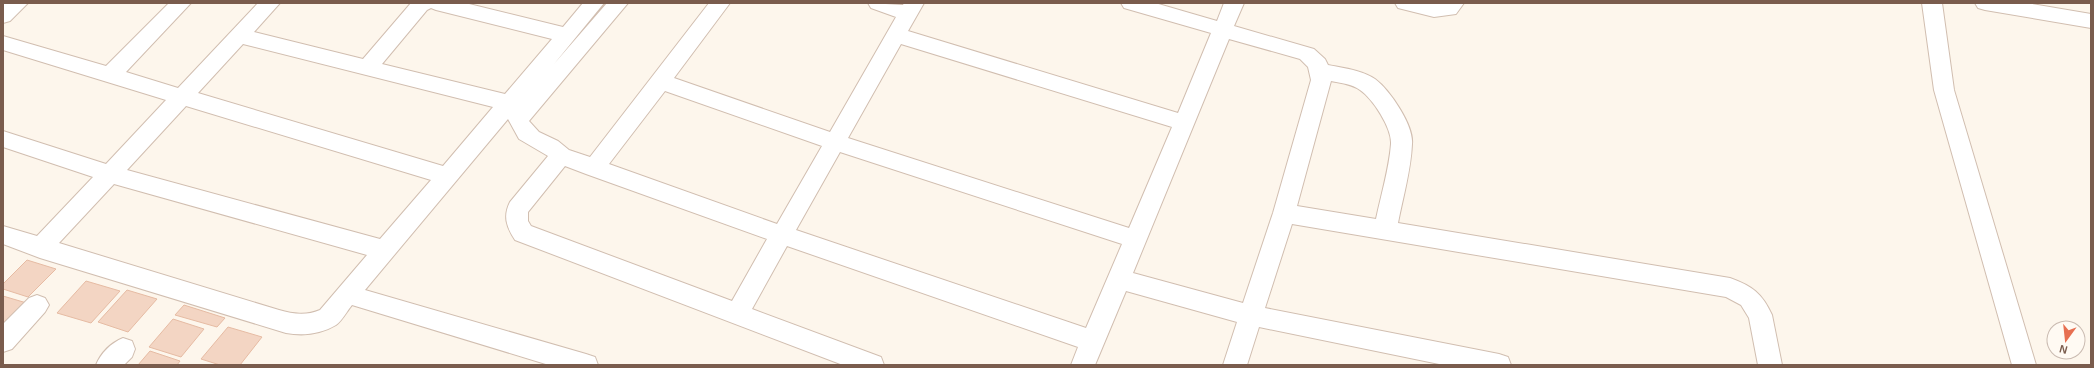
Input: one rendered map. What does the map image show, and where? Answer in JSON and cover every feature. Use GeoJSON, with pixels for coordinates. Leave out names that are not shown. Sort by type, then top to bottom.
{"type":"FeatureCollection","features":[{"type":"Feature","properties":{"kind":"street"},"geometry":{"type":"LineString","coordinates":[[3,16],[18,3]]}},
{"type":"Feature","properties":{"kind":"street"},"geometry":{"type":"LineString","coordinates":[[109,76],[181,3]]}},
{"type":"Feature","properties":{"kind":"street"},"geometry":{"type":"LineString","coordinates":[[40,248],[270,3]]}},
{"type":"Feature","properties":{"kind":"street"},"geometry":{"type":"LineString","coordinates":[[367,68],[421,4],[426,3]]}},
{"type":"Feature","properties":{"kind":"street"},"geometry":{"type":"LineString","coordinates":[[436,3],[567,35]]}},
{"type":"Feature","properties":{"kind":"street"},"geometry":{"type":"LineString","coordinates":[[3,235],[40,248],[299,326],[314,324],[328,317],[594,3]]}},
{"type":"Feature","properties":{"kind":"street"},"geometry":{"type":"LineString","coordinates":[[618,3],[518,120],[520,128],[528,136],[557,150],[561,156],[594,168],[782,235],[1093,341]]}},
{"type":"Feature","properties":{"kind":"street"},"geometry":{"type":"LineString","coordinates":[[594,168],[720,3]]}},
{"type":"Feature","properties":{"kind":"street"},"geometry":{"type":"LineString","coordinates":[[737,314],[912,8],[878,3]]}},
{"type":"Feature","properties":{"kind":"street"},"geometry":{"type":"LineString","coordinates":[[1131,3],[1307,54],[1318,64],[1321,80],[1284,212],[1235,365]]}},
{"type":"Feature","properties":{"kind":"street"},"geometry":{"type":"LineString","coordinates":[[1083,365],[1234,3]]}},
{"type":"Feature","properties":{"kind":"street"},"geometry":{"type":"LineString","coordinates":[[1405,3],[1434,10],[1449,9],[1454,3]]}},
{"type":"Feature","properties":{"kind":"street"},"geometry":{"type":"LineString","coordinates":[[1932,3],[1944,90],[2024,365]]}},
{"type":"Feature","properties":{"kind":"street"},"geometry":{"type":"LineString","coordinates":[[1985,3],[2091,22]]}},
{"type":"Feature","properties":{"kind":"street"},"geometry":{"type":"LineString","coordinates":[[896,35],[1184,123]]}},
{"type":"Feature","properties":{"kind":"street"},"geometry":{"type":"LineString","coordinates":[[239,36],[509,103]]}},
{"type":"Feature","properties":{"kind":"street"},"geometry":{"type":"LineString","coordinates":[[3,43],[182,98],[448,176]]}},
{"type":"Feature","properties":{"kind":"street"},"geometry":{"type":"LineString","coordinates":[[1319,70],[1353,78],[1368,85],[1387,107],[1399,127],[1402,143],[1385,230]]}},
{"type":"Feature","properties":{"kind":"street"},"geometry":{"type":"LineString","coordinates":[[660,81],[835,142],[1135,239]]}},
{"type":"Feature","properties":{"kind":"street"},"geometry":{"type":"LineString","coordinates":[[3,139],[110,174],[384,250]]}},
{"type":"Feature","properties":{"kind":"street"},"geometry":{"type":"LineString","coordinates":[[561,156],[518,208],[515,215],[516,223],[523,233],[872,365]]}},
{"type":"Feature","properties":{"kind":"street"},"geometry":{"type":"LineString","coordinates":[[1284,212],[1730,288],[1749,298],[1760,315],[1770,365]]}},
{"type":"Feature","properties":{"kind":"street"},"geometry":{"type":"LineString","coordinates":[[1118,279],[1250,315],[1499,365]]}},
{"type":"Feature","properties":{"kind":"street"},"geometry":{"type":"LineString","coordinates":[[361,299],[586,365]]}},
{"type":"Feature","properties":{"kind":"street"},"geometry":{"type":"LineString","coordinates":[[3,341],[37,305]]}},
{"type":"Feature","properties":{"kind":"building"},"geometry":{"type":"Polygon","coordinates":[[[27,260],[56,269],[28,297],[3,289],[3,284],[27,260]]]}},
{"type":"Feature","properties":{"kind":"building"},"geometry":{"type":"Polygon","coordinates":[[[86,281],[120,291],[91,323],[57,313],[86,281]]]}},
{"type":"Feature","properties":{"kind":"building"},"geometry":{"type":"Polygon","coordinates":[[[127,290],[157,299],[128,332],[98,322],[127,290]]]}},
{"type":"Feature","properties":{"kind":"building"},"geometry":{"type":"Polygon","coordinates":[[[3,296],[30,304],[3,332],[3,296]]]}},
{"type":"Feature","properties":{"kind":"building"},"geometry":{"type":"Polygon","coordinates":[[[184,305],[225,318],[217,327],[175,315],[184,305]]]}},
{"type":"Feature","properties":{"kind":"building"},"geometry":{"type":"Polygon","coordinates":[[[173,319],[204,329],[181,357],[149,347],[173,319]]]}},
{"type":"Feature","properties":{"kind":"building"},"geometry":{"type":"Polygon","coordinates":[[[228,327],[262,337],[240,365],[220,365],[201,359],[228,327]]]}},
{"type":"Feature","properties":{"kind":"building"},"geometry":{"type":"Polygon","coordinates":[[[150,351],[180,361],[177,365],[138,365],[150,351]]]}}]}
